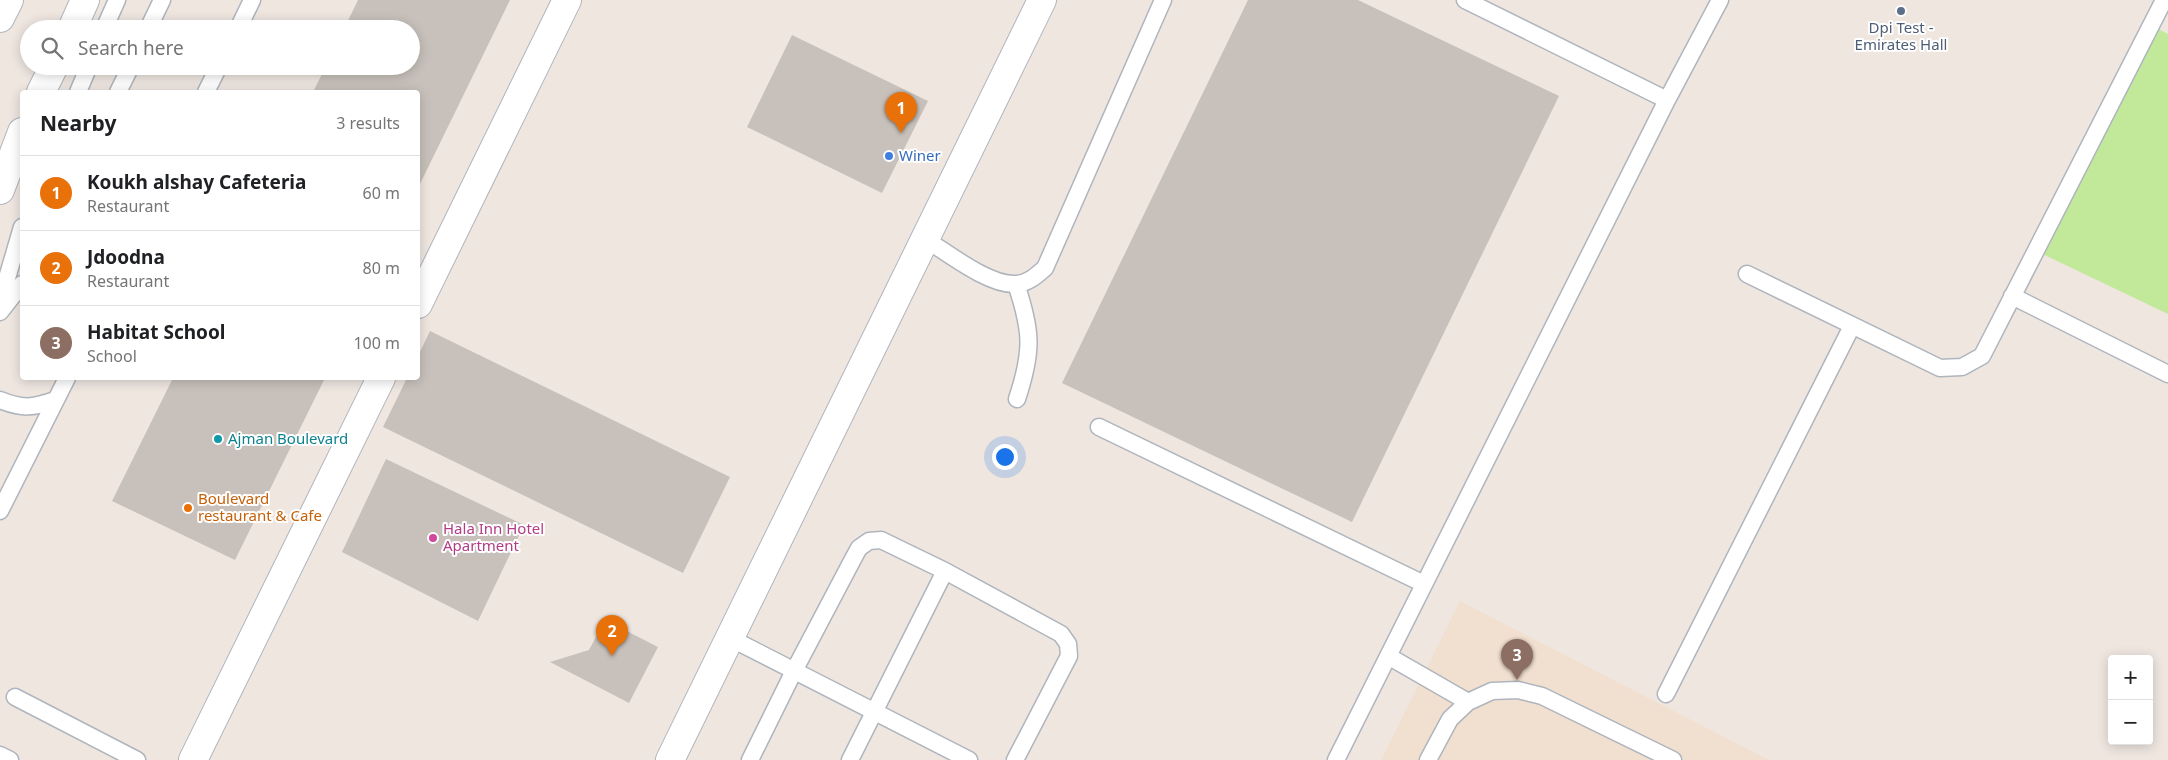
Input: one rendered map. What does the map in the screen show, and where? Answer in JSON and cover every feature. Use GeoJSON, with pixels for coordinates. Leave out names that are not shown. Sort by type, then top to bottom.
{"type":"FeatureCollection","features":[{"type":"Feature","properties":{"kind":"street"},"geometry":{"type":"LineString","coordinates":[[0,18],[9,0]]}},
{"type":"Feature","properties":{"kind":"street"},"geometry":{"type":"LineString","coordinates":[[76,20],[85,0]]}},
{"type":"Feature","properties":{"kind":"street"},"geometry":{"type":"LineString","coordinates":[[420,300],[567,0]]}},
{"type":"Feature","properties":{"kind":"street"},"geometry":{"type":"LineString","coordinates":[[670,760],[1042,0]]}},
{"type":"Feature","properties":{"kind":"street"},"geometry":{"type":"LineString","coordinates":[[42,90],[50,75]]}},
{"type":"Feature","properties":{"kind":"street"},"geometry":{"type":"LineString","coordinates":[[0,162],[20,137]]}},
{"type":"Feature","properties":{"kind":"street"},"geometry":{"type":"LineString","coordinates":[[0,190],[20,139]]}},
{"type":"Feature","properties":{"kind":"street"},"geometry":{"type":"LineString","coordinates":[[193,760],[380,380]]}},
{"type":"Feature","properties":{"kind":"lane"},"geometry":{"type":"LineString","coordinates":[[108,20],[117,0]]}},
{"type":"Feature","properties":{"kind":"lane"},"geometry":{"type":"LineString","coordinates":[[152,20],[162,0]]}},
{"type":"Feature","properties":{"kind":"lane"},"geometry":{"type":"LineString","coordinates":[[242,20],[252,0]]}},
{"type":"Feature","properties":{"kind":"lane"},"geometry":{"type":"LineString","coordinates":[[925,239],[1000,283],[1016,284],[1032,279],[1045,268],[1163,0]]}},
{"type":"Feature","properties":{"kind":"lane"},"geometry":{"type":"LineString","coordinates":[[1465,0],[1667,100]]}},
{"type":"Feature","properties":{"kind":"lane"},"geometry":{"type":"LineString","coordinates":[[1336,760],[1667,100],[1720,0]]}},
{"type":"Feature","properties":{"kind":"lane"},"geometry":{"type":"LineString","coordinates":[[1747,274],[1940,368],[1962,367],[1982,356],[2164,0]]}},
{"type":"Feature","properties":{"kind":"lane"},"geometry":{"type":"LineString","coordinates":[[79,90],[85,75]]}},
{"type":"Feature","properties":{"kind":"lane"},"geometry":{"type":"LineString","coordinates":[[119,90],[126,75]]}},
{"type":"Feature","properties":{"kind":"lane"},"geometry":{"type":"LineString","coordinates":[[207,90],[214,75]]}},
{"type":"Feature","properties":{"kind":"lane"},"geometry":{"type":"LineString","coordinates":[[0,302],[20,234]]}},
{"type":"Feature","properties":{"kind":"lane"},"geometry":{"type":"LineString","coordinates":[[1016,284],[1026,314],[1030,343],[1026,371],[1017,399]]}},
{"type":"Feature","properties":{"kind":"lane"},"geometry":{"type":"LineString","coordinates":[[0,312],[20,287]]}},
{"type":"Feature","properties":{"kind":"lane"},"geometry":{"type":"LineString","coordinates":[[2012,296],[2168,374]]}},
{"type":"Feature","properties":{"kind":"lane"},"geometry":{"type":"LineString","coordinates":[[1666,694],[1852,326]]}},
{"type":"Feature","properties":{"kind":"lane"},"geometry":{"type":"LineString","coordinates":[[0,511],[66,380]]}},
{"type":"Feature","properties":{"kind":"lane"},"geometry":{"type":"LineString","coordinates":[[0,400],[17,407],[37,407],[55,400]]}},
{"type":"Feature","properties":{"kind":"lane"},"geometry":{"type":"LineString","coordinates":[[1099,427],[1424,584]]}},
{"type":"Feature","properties":{"kind":"lane"},"geometry":{"type":"LineString","coordinates":[[750,760],[794,670],[853,559],[860,548],[869,541],[881,540],[945,571],[1061,634],[1068,644],[1069,656],[1015,760]]}},
{"type":"Feature","properties":{"kind":"lane"},"geometry":{"type":"LineString","coordinates":[[850,760],[945,571]]}},
{"type":"Feature","properties":{"kind":"lane"},"geometry":{"type":"LineString","coordinates":[[730,638],[970,760]]}},
{"type":"Feature","properties":{"kind":"lane"},"geometry":{"type":"LineString","coordinates":[[1388,656],[1468,702]]}},
{"type":"Feature","properties":{"kind":"lane"},"geometry":{"type":"LineString","coordinates":[[1428,760],[1450,719],[1468,702],[1492,691],[1518,690],[1542,696],[1673,760]]}},
{"type":"Feature","properties":{"kind":"lane"},"geometry":{"type":"LineString","coordinates":[[15,697],[137,760]]}},
{"type":"Feature","properties":{"kind":"lane"},"geometry":{"type":"LineString","coordinates":[[0,754],[10,760]]}},
{"type":"Feature","properties":{"kind":"shaded area"},"geometry":{"type":"Polygon","coordinates":[[[1460,601],[1769,760],[1381,760],[1460,601]]]}},
{"type":"Feature","properties":{"kind":"green space"},"geometry":{"type":"Polygon","coordinates":[[[2143,21],[2168,34],[2168,314],[2032,249],[2143,21]]]}},
{"type":"Feature","properties":{"kind":"building"},"geometry":{"type":"Polygon","coordinates":[[[358,0],[510,0],[420,184],[420,90],[314,90],[322,75],[420,75],[420,20],[348,20],[358,0]]]}},
{"type":"Feature","properties":{"kind":"building"},"geometry":{"type":"Polygon","coordinates":[[[1248,0],[1358,0],[1559,96],[1352,522],[1062,383],[1248,0]]]}},
{"type":"Feature","properties":{"kind":"building"},"geometry":{"type":"Polygon","coordinates":[[[792,35],[928,101],[882,193],[747,127],[792,35]]]}},
{"type":"Feature","properties":{"kind":"building"},"geometry":{"type":"Polygon","coordinates":[[[430,331],[730,477],[683,573],[383,427],[406,380],[420,380],[420,352],[430,331]]]}},
{"type":"Feature","properties":{"kind":"building","name":"Ajman Boulevard"},"geometry":{"type":"Polygon","coordinates":[[[172,380],[324,380],[235,560],[112,501],[172,380]]]}},
{"type":"Feature","properties":{"kind":"building","name":"Hala Inn Hotel Apartment"},"geometry":{"type":"Polygon","coordinates":[[[386,459],[524,525],[478,621],[342,552],[386,459]]]}},
{"type":"Feature","properties":{"kind":"building"},"geometry":{"type":"Polygon","coordinates":[[[605,620],[658,647],[629,703],[550,662],[589,650],[605,620]]]}},
{"type":"Feature","properties":{"kind":"place","name":"Dpi Test - Emirates Hall"},"geometry":{"type":"Point","coordinates":[1901,11]}},
{"type":"Feature","properties":{"kind":"place","name":"Koukh alshay Cafeteria"},"geometry":{"type":"Point","coordinates":[901,133]}},
{"type":"Feature","properties":{"kind":"place","name":"Winer"},"geometry":{"type":"Point","coordinates":[889,156]}},
{"type":"Feature","properties":{"kind":"place","name":"Ajman Boulevard"},"geometry":{"type":"Point","coordinates":[218,439]}},
{"type":"Feature","properties":{"kind":"place","name":"Boulevard restaurant & Cafe"},"geometry":{"type":"Point","coordinates":[188,508]}},
{"type":"Feature","properties":{"kind":"place","name":"Hala Inn Hotel Apartment"},"geometry":{"type":"Point","coordinates":[433,538]}},
{"type":"Feature","properties":{"kind":"place","name":"Jdoodna"},"geometry":{"type":"Point","coordinates":[612,656]}},
{"type":"Feature","properties":{"kind":"place","name":"Habitat School"},"geometry":{"type":"Point","coordinates":[1517,680]}}]}
